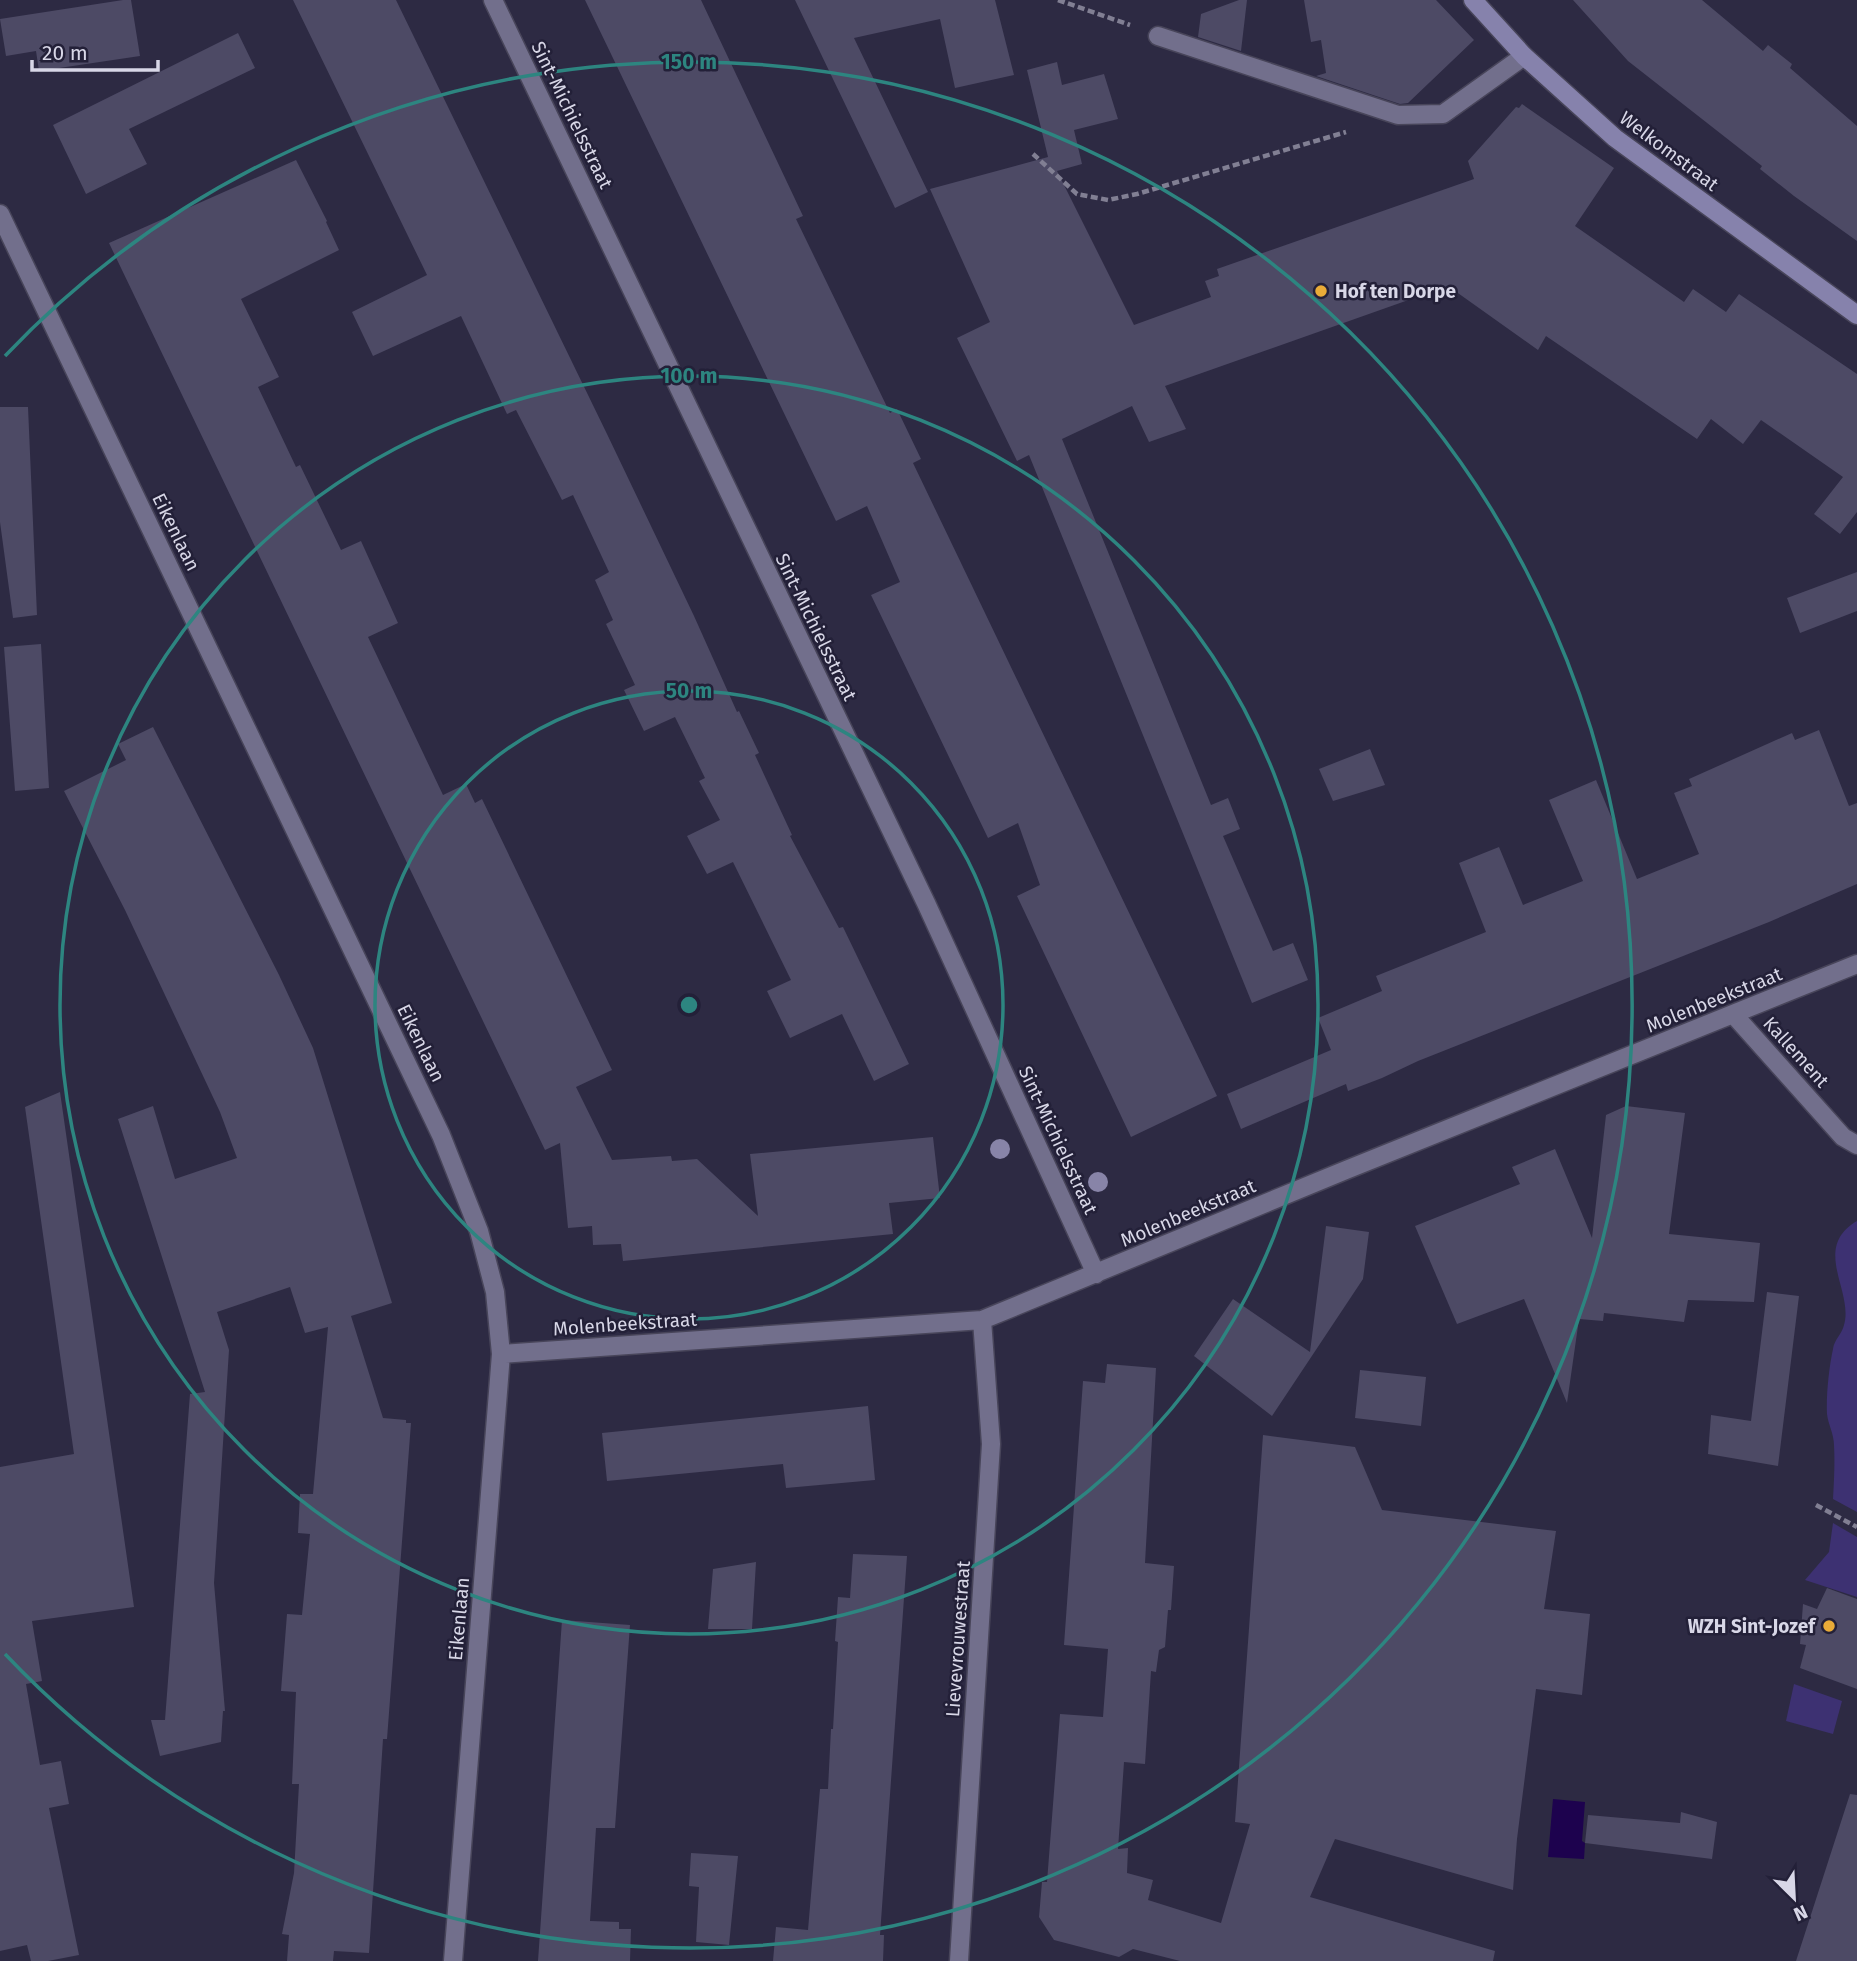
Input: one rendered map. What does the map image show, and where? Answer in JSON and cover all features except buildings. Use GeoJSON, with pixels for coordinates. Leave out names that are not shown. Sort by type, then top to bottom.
{"type":"FeatureCollection","features":[{"type":"Feature","properties":{"kind":"street","name":"Sint-Michielsstraat"},"geometry":{"type":"LineString","coordinates":[[493,0],[920,890],[1096,1274]]}},
{"type":"Feature","properties":{"kind":"street","name":"Welkomstraat"},"geometry":{"type":"LineString","coordinates":[[1474,0],[1524,56],[1615,138],[1857,315]]}},
{"type":"Feature","properties":{"kind":"street"},"geometry":{"type":"LineString","coordinates":[[1158,36],[1398,115],[1443,114],[1524,56]]}},
{"type":"Feature","properties":{"kind":"street","name":"Eikenlaan"},"geometry":{"type":"LineString","coordinates":[[0,214],[441,1135],[479,1231],[495,1292],[501,1354],[453,1961]]}},
{"type":"Feature","properties":{"kind":"street","name":"Molenbeekstraat"},"geometry":{"type":"LineString","coordinates":[[501,1354],[982,1320],[1857,964]]}},
{"type":"Feature","properties":{"kind":"street","name":"Kallement"},"geometry":{"type":"LineString","coordinates":[[1734,1015],[1843,1137],[1857,1145]]}},
{"type":"Feature","properties":{"kind":"street","name":"Lievevrouwestraat"},"geometry":{"type":"LineString","coordinates":[[960,1961],[991,1444],[982,1320]]}},
{"type":"Feature","properties":{"kind":"path"},"geometry":{"type":"LineString","coordinates":[[1058,0],[1158,36]]}},
{"type":"Feature","properties":{"kind":"path"},"geometry":{"type":"LineString","coordinates":[[1034,153],[1077,194],[1108,200],[1137,194],[1347,131]]}},
{"type":"Feature","properties":{"kind":"path"},"geometry":{"type":"LineString","coordinates":[[1816,1505],[1857,1527]]}},
{"type":"Feature","properties":{"kind":"shaded area"},"geometry":{"type":"Polygon","coordinates":[[[1857,1221],[1857,1512],[1833,1499],[1834,1441],[1827,1407],[1832,1356],[1846,1312],[1835,1257],[1837,1244],[1844,1232],[1857,1221]]]}},
{"type":"Feature","properties":{"kind":"shaded area"},"geometry":{"type":"Polygon","coordinates":[[[1833,1523],[1857,1537],[1857,1597],[1805,1580],[1829,1552],[1833,1523]]]}},
{"type":"Feature","properties":{"kind":"shaded area"},"geometry":{"type":"Polygon","coordinates":[[[1794,1684],[1842,1701],[1833,1734],[1786,1721],[1794,1684]]]}},
{"type":"Feature","properties":{"kind":"shaded area"},"geometry":{"type":"Polygon","coordinates":[[[1553,1799],[1585,1802],[1582,1841],[1585,1843],[1584,1859],[1548,1857],[1553,1799]]]}},
{"type":"Feature","properties":{"kind":"place","name":"Hof ten Dorpe"},"geometry":{"type":"Point","coordinates":[1321,291]}},
{"type":"Feature","properties":{"kind":"place","name":"WZH Sint-Jozef"},"geometry":{"type":"Point","coordinates":[1829,1626]}}]}
